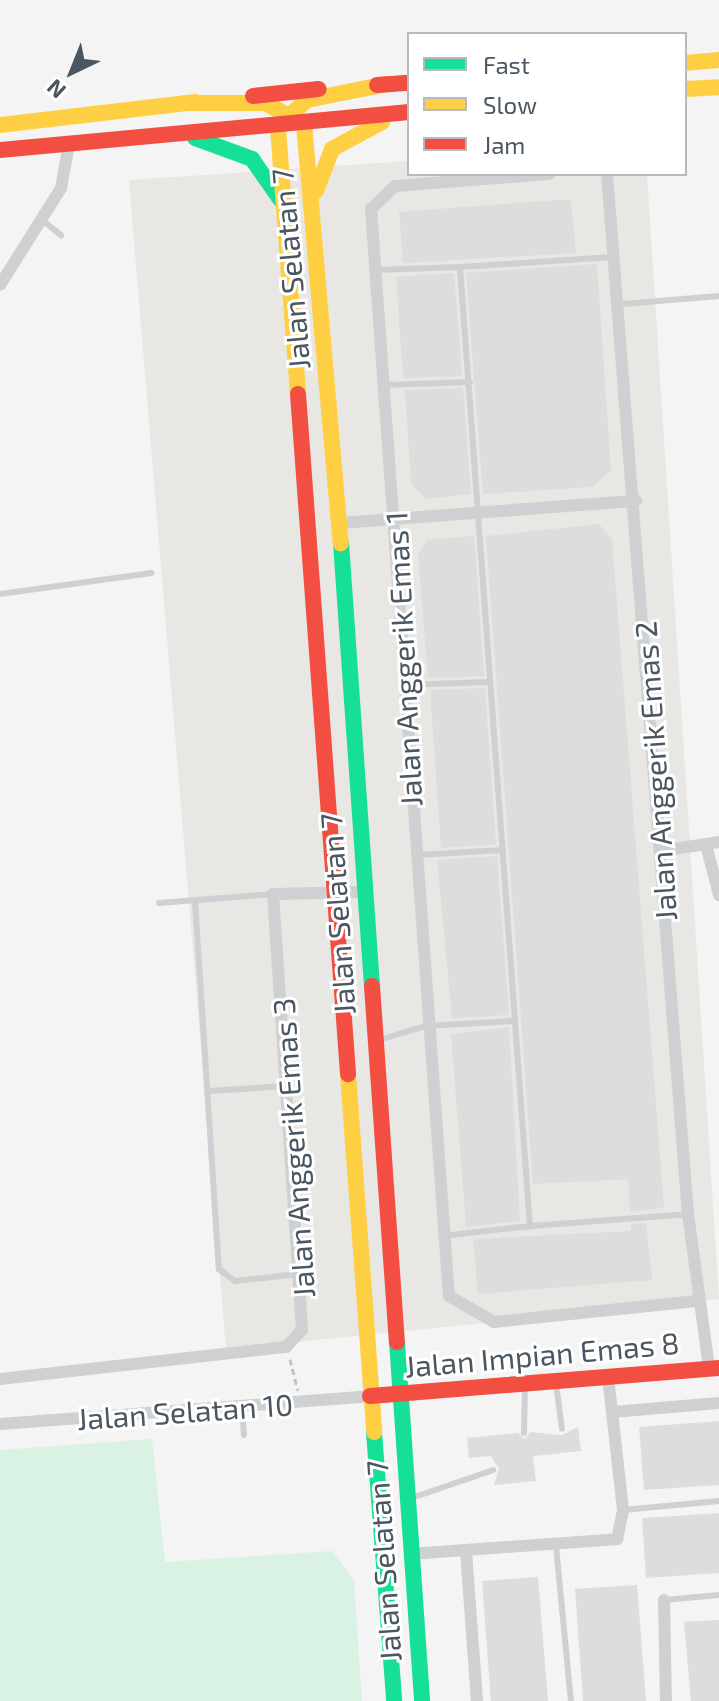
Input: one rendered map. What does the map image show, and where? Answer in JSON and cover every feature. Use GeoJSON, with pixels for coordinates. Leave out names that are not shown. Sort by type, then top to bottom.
{"type":"FeatureCollection","features":[{"type":"Feature","properties":{"kind":"main road"},"geometry":{"type":"LineString","coordinates":[[687,63],[719,60]]}},
{"type":"Feature","properties":{"kind":"main road"},"geometry":{"type":"LineString","coordinates":[[0,125],[185,103],[407,83]]}},
{"type":"Feature","properties":{"kind":"main road"},"geometry":{"type":"LineString","coordinates":[[284,119],[316,97],[387,84]]}},
{"type":"Feature","properties":{"kind":"main road"},"geometry":{"type":"LineString","coordinates":[[689,89],[719,87]]}},
{"type":"Feature","properties":{"kind":"main road"},"geometry":{"type":"LineString","coordinates":[[185,103],[265,103],[284,119]]}},
{"type":"Feature","properties":{"kind":"main road"},"geometry":{"type":"LineString","coordinates":[[0,150],[185,135],[284,119],[304,124],[407,112]]}},
{"type":"Feature","properties":{"kind":"main road"},"geometry":{"type":"LineString","coordinates":[[314,202],[332,149],[407,112]]}},
{"type":"Feature","properties":{"kind":"main road","name":"Jalan Selatan 7"},"geometry":{"type":"LineString","coordinates":[[284,119],[285,213],[394,1701]]}},
{"type":"Feature","properties":{"kind":"main road","name":"Jalan Selatan 7"},"geometry":{"type":"LineString","coordinates":[[304,124],[314,202],[340,523],[362,892],[422,1701]]}},
{"type":"Feature","properties":{"kind":"main road"},"geometry":{"type":"LineString","coordinates":[[185,135],[260,165],[285,213]]}},
{"type":"Feature","properties":{"kind":"main road","name":"Jalan Impian Emas 8"},"geometry":{"type":"LineString","coordinates":[[370,1396],[714,1368]]}},
{"type":"Feature","properties":{"kind":"street"},"geometry":{"type":"LineString","coordinates":[[0,285],[67,171],[69,144]]}},
{"type":"Feature","properties":{"kind":"street","name":"Jalan Anggerik Emas 1"},"geometry":{"type":"LineString","coordinates":[[523,176],[395,186],[371,209],[396,519],[403,685],[425,1026],[449,1296],[494,1322],[697,1301]]}},
{"type":"Feature","properties":{"kind":"street","name":"Jalan Anggerik Emas 2"},"geometry":{"type":"LineString","coordinates":[[607,176],[622,304],[688,1214],[697,1301],[714,1368]]}},
{"type":"Feature","properties":{"kind":"street"},"geometry":{"type":"LineString","coordinates":[[340,523],[636,501]]}},
{"type":"Feature","properties":{"kind":"street"},"geometry":{"type":"LineString","coordinates":[[661,851],[713,844],[719,895]]}},
{"type":"Feature","properties":{"kind":"street"},"geometry":{"type":"LineString","coordinates":[[273,894],[362,892]]}},
{"type":"Feature","properties":{"kind":"street","name":"Jalan Anggerik Emas 3"},"geometry":{"type":"LineString","coordinates":[[273,894],[306,1319],[286,1347]]}},
{"type":"Feature","properties":{"kind":"street"},"geometry":{"type":"LineString","coordinates":[[0,1379],[286,1347]]}},
{"type":"Feature","properties":{"kind":"street"},"geometry":{"type":"LineString","coordinates":[[410,1554],[556,1546],[617,1539],[623,1510],[608,1376]]}},
{"type":"Feature","properties":{"kind":"street","name":"Jalan Selatan 10"},"geometry":{"type":"LineString","coordinates":[[0,1424],[370,1396]]}},
{"type":"Feature","properties":{"kind":"street"},"geometry":{"type":"LineString","coordinates":[[612,1412],[719,1403]]}},
{"type":"Feature","properties":{"kind":"street"},"geometry":{"type":"LineString","coordinates":[[466,1551],[477,1701]]}},
{"type":"Feature","properties":{"kind":"street"},"geometry":{"type":"LineString","coordinates":[[664,1600],[666,1701]]}},
{"type":"Feature","properties":{"kind":"lane"},"geometry":{"type":"LineString","coordinates":[[41,219],[61,235]]}},
{"type":"Feature","properties":{"kind":"lane"},"geometry":{"type":"LineString","coordinates":[[375,270],[617,257]]}},
{"type":"Feature","properties":{"kind":"lane"},"geometry":{"type":"LineString","coordinates":[[460,267],[530,1226]]}},
{"type":"Feature","properties":{"kind":"lane"},"geometry":{"type":"LineString","coordinates":[[622,304],[719,296]]}},
{"type":"Feature","properties":{"kind":"lane"},"geometry":{"type":"LineString","coordinates":[[387,385],[470,382]]}},
{"type":"Feature","properties":{"kind":"lane"},"geometry":{"type":"LineString","coordinates":[[0,594],[152,573]]}},
{"type":"Feature","properties":{"kind":"lane"},"geometry":{"type":"LineString","coordinates":[[403,685],[490,682]]}},
{"type":"Feature","properties":{"kind":"lane"},"geometry":{"type":"LineString","coordinates":[[414,855],[503,850]]}},
{"type":"Feature","properties":{"kind":"lane"},"geometry":{"type":"LineString","coordinates":[[159,903],[273,894]]}},
{"type":"Feature","properties":{"kind":"lane"},"geometry":{"type":"LineString","coordinates":[[195,901],[219,1269],[235,1281],[302,1273]]}},
{"type":"Feature","properties":{"kind":"lane"},"geometry":{"type":"LineString","coordinates":[[375,1041],[425,1026],[514,1021]]}},
{"type":"Feature","properties":{"kind":"lane"},"geometry":{"type":"LineString","coordinates":[[209,1091],[288,1086]]}},
{"type":"Feature","properties":{"kind":"lane"},"geometry":{"type":"LineString","coordinates":[[442,1236],[688,1214]]}},
{"type":"Feature","properties":{"kind":"lane"},"geometry":{"type":"LineString","coordinates":[[555,1381],[562,1429]]}},
{"type":"Feature","properties":{"kind":"lane"},"geometry":{"type":"LineString","coordinates":[[524,1433],[525,1383]]}},
{"type":"Feature","properties":{"kind":"lane"},"geometry":{"type":"LineString","coordinates":[[242,1407],[244,1435]]}},
{"type":"Feature","properties":{"kind":"lane"},"geometry":{"type":"LineString","coordinates":[[406,1500],[493,1470]]}},
{"type":"Feature","properties":{"kind":"lane"},"geometry":{"type":"LineString","coordinates":[[623,1510],[719,1501]]}},
{"type":"Feature","properties":{"kind":"lane"},"geometry":{"type":"LineString","coordinates":[[556,1546],[571,1701]]}},
{"type":"Feature","properties":{"kind":"lane"},"geometry":{"type":"LineString","coordinates":[[664,1600],[719,1595]]}},
{"type":"Feature","properties":{"kind":"path"},"geometry":{"type":"LineString","coordinates":[[286,1347],[302,1402]]}},
{"type":"Feature","properties":{"kind":"shaded area"},"geometry":{"type":"Polygon","coordinates":[[[407,161],[407,176],[647,176],[719,1299],[226,1349],[129,180],[407,161]]]}},
{"type":"Feature","properties":{"kind":"green space"},"geometry":{"type":"Polygon","coordinates":[[[152,1439],[165,1562],[332,1551],[354,1580],[362,1701],[0,1701],[0,1450],[152,1439]]]}},
{"type":"Feature","properties":{"kind":"building"},"geometry":{"type":"Polygon","coordinates":[[[571,199],[576,253],[403,263],[399,212],[571,199]]]}},
{"type":"Feature","properties":{"kind":"building"},"geometry":{"type":"Polygon","coordinates":[[[597,264],[611,470],[592,487],[483,494],[466,273],[597,264]]]}},
{"type":"Feature","properties":{"kind":"building"},"geometry":{"type":"Polygon","coordinates":[[[454,273],[462,376],[403,378],[396,277],[454,273]]]}},
{"type":"Feature","properties":{"kind":"building"},"geometry":{"type":"Polygon","coordinates":[[[463,388],[471,494],[426,499],[411,484],[405,390],[463,388]]]}},
{"type":"Feature","properties":{"kind":"building"},"geometry":{"type":"Polygon","coordinates":[[[599,524],[612,539],[664,1208],[630,1212],[628,1179],[533,1184],[486,536],[599,524]]]}},
{"type":"Feature","properties":{"kind":"building"},"geometry":{"type":"Polygon","coordinates":[[[474,536],[484,676],[428,678],[418,554],[428,540],[474,536]]]}},
{"type":"Feature","properties":{"kind":"building"},"geometry":{"type":"Polygon","coordinates":[[[485,688],[496,844],[441,848],[430,690],[485,688]]]}},
{"type":"Feature","properties":{"kind":"building"},"geometry":{"type":"Polygon","coordinates":[[[497,856],[509,1015],[452,1018],[437,860],[497,856]]]}},
{"type":"Feature","properties":{"kind":"building"},"geometry":{"type":"Polygon","coordinates":[[[509,1027],[520,1221],[466,1227],[451,1034],[509,1027]]]}},
{"type":"Feature","properties":{"kind":"building"},"geometry":{"type":"Polygon","coordinates":[[[646,1223],[652,1280],[478,1294],[473,1239],[631,1231],[631,1224],[646,1223]]]}},
{"type":"Feature","properties":{"kind":"building"},"geometry":{"type":"Polygon","coordinates":[[[719,1421],[719,1485],[644,1490],[639,1427],[719,1421]]]}},
{"type":"Feature","properties":{"kind":"building"},"geometry":{"type":"Polygon","coordinates":[[[578,1427],[581,1451],[533,1456],[536,1481],[494,1485],[499,1469],[491,1456],[469,1458],[467,1438],[518,1433],[525,1439],[530,1432],[562,1435],[578,1427]]]}},
{"type":"Feature","properties":{"kind":"building"},"geometry":{"type":"Polygon","coordinates":[[[719,1513],[719,1573],[646,1578],[642,1518],[719,1513]]]}},
{"type":"Feature","properties":{"kind":"building"},"geometry":{"type":"Polygon","coordinates":[[[538,1577],[548,1701],[491,1701],[482,1581],[538,1577]]]}},
{"type":"Feature","properties":{"kind":"building"},"geometry":{"type":"Polygon","coordinates":[[[637,1585],[646,1701],[583,1701],[575,1589],[637,1585]]]}},
{"type":"Feature","properties":{"kind":"building"},"geometry":{"type":"Polygon","coordinates":[[[719,1620],[719,1701],[691,1701],[684,1622],[719,1620]]]}},
{"type":"Feature","properties":{"kind":"traffic: fast"},"geometry":{"type":"LineString","coordinates":[[195,138],[252,159],[280,199]]}},
{"type":"Feature","properties":{"kind":"traffic: fast"},"geometry":{"type":"LineString","coordinates":[[341,543],[372,986]]}},
{"type":"Feature","properties":{"kind":"traffic: fast"},"geometry":{"type":"LineString","coordinates":[[397,1342],[422,1701]]}},
{"type":"Feature","properties":{"kind":"traffic: fast"},"geometry":{"type":"LineString","coordinates":[[374,1432],[394,1701]]}},
{"type":"Feature","properties":{"kind":"traffic: slow"},"geometry":{"type":"LineString","coordinates":[[687,63],[719,60]]}},
{"type":"Feature","properties":{"kind":"traffic: slow"},"geometry":{"type":"LineString","coordinates":[[298,394],[278,126],[307,100],[387,84]]}},
{"type":"Feature","properties":{"kind":"traffic: slow"},"geometry":{"type":"LineString","coordinates":[[687,89],[719,87]]}},
{"type":"Feature","properties":{"kind":"traffic: slow"},"geometry":{"type":"LineString","coordinates":[[0,125],[196,102]]}},
{"type":"Feature","properties":{"kind":"traffic: slow"},"geometry":{"type":"LineString","coordinates":[[185,103],[265,103],[304,124],[341,543]]}},
{"type":"Feature","properties":{"kind":"traffic: slow"},"geometry":{"type":"LineString","coordinates":[[316,191],[332,149],[382,122]]}},
{"type":"Feature","properties":{"kind":"traffic: slow"},"geometry":{"type":"LineString","coordinates":[[348,1074],[374,1432]]}},
{"type":"Feature","properties":{"kind":"traffic: jam"},"geometry":{"type":"LineString","coordinates":[[377,85],[407,83]]}},
{"type":"Feature","properties":{"kind":"traffic: jam"},"geometry":{"type":"LineString","coordinates":[[253,96],[319,89]]}},
{"type":"Feature","properties":{"kind":"traffic: jam"},"geometry":{"type":"LineString","coordinates":[[0,150],[407,112]]}},
{"type":"Feature","properties":{"kind":"traffic: jam"},"geometry":{"type":"LineString","coordinates":[[298,394],[348,1074]]}},
{"type":"Feature","properties":{"kind":"traffic: jam"},"geometry":{"type":"LineString","coordinates":[[372,986],[397,1342]]}},
{"type":"Feature","properties":{"kind":"traffic: jam"},"geometry":{"type":"LineString","coordinates":[[370,1396],[719,1368]]}}]}
